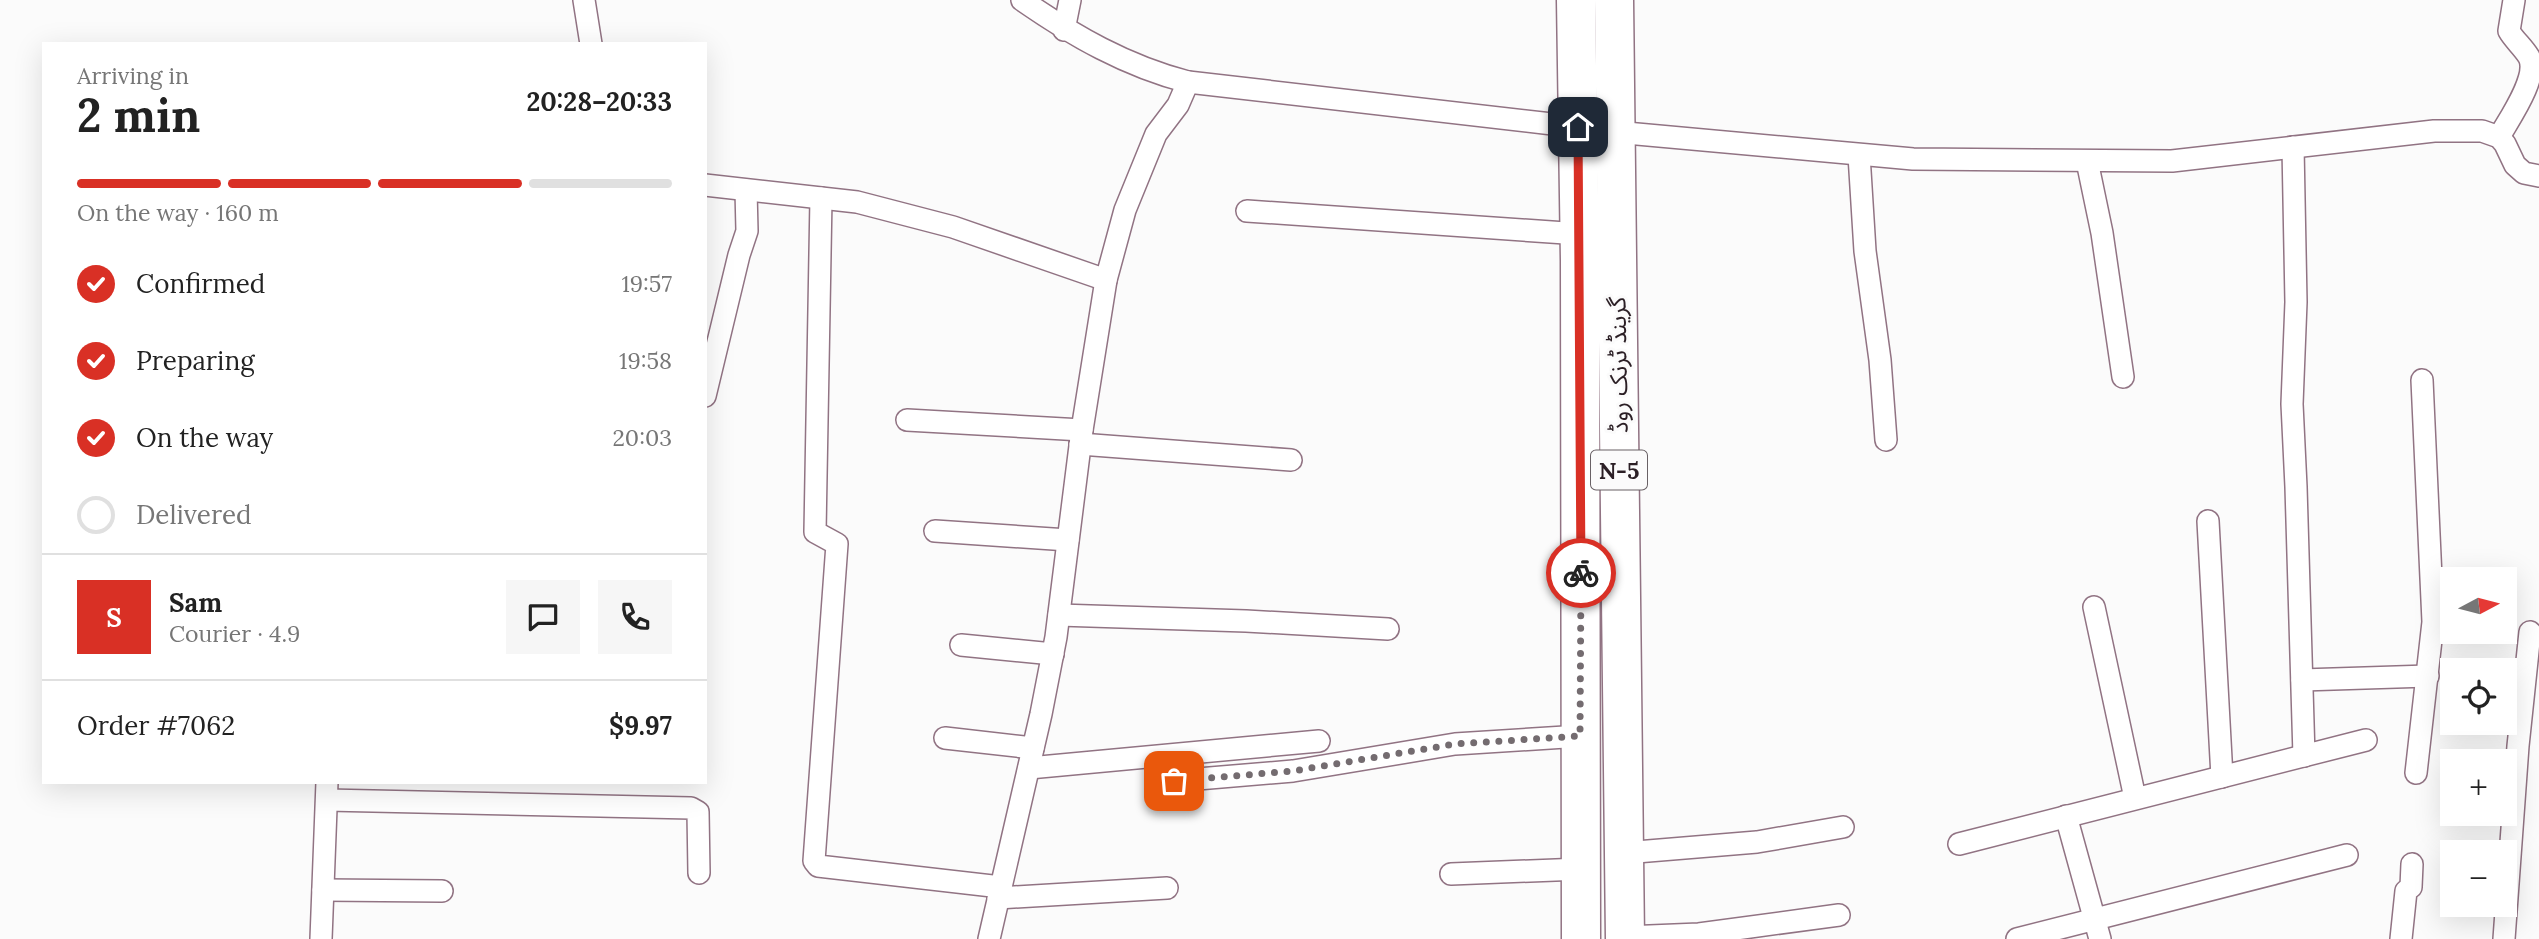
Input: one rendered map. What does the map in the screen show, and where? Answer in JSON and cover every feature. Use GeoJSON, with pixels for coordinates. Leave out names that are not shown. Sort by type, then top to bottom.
{"type":"FeatureCollection","features":[{"type":"Feature","properties":{"kind":"highway","name":"گرینڈ ٹرنک روڈ"},"geometry":{"type":"LineString","coordinates":[[1576,0],[1580,234],[1581,939]]}},
{"type":"Feature","properties":{"kind":"highway","name":"گرینڈ ٹرنک روڈ"},"geometry":{"type":"LineString","coordinates":[[1614,0],[1625,938]]}},
{"type":"Feature","properties":{"kind":"street"},"geometry":{"type":"LineString","coordinates":[[584,0],[591,42]]}},
{"type":"Feature","properties":{"kind":"street"},"geometry":{"type":"LineString","coordinates":[[1022,0],[1065,30],[1128,63],[1188,82],[1578,127]]}},
{"type":"Feature","properties":{"kind":"street"},"geometry":{"type":"LineString","coordinates":[[1065,30],[1070,0]]}},
{"type":"Feature","properties":{"kind":"street"},"geometry":{"type":"LineString","coordinates":[[2498,137],[2529,80],[2532,67],[2509,30],[2514,0]]}},
{"type":"Feature","properties":{"kind":"street"},"geometry":{"type":"LineString","coordinates":[[989,939],[1053,654],[1081,437],[1106,280],[1125,210],[1156,134],[1178,105],[1188,82]]}},
{"type":"Feature","properties":{"kind":"street"},"geometry":{"type":"LineString","coordinates":[[1615,132],[1913,159],[2172,161],[2434,131],[2482,131],[2498,137],[2505,144],[2515,165],[2524,173],[2539,176]]}},
{"type":"Feature","properties":{"kind":"street"},"geometry":{"type":"LineString","coordinates":[[2293,147],[2296,302],[2292,404],[2304,756]]}},
{"type":"Feature","properties":{"kind":"street"},"geometry":{"type":"LineString","coordinates":[[1859,155],[1865,251],[1880,360],[1886,440]]}},
{"type":"Feature","properties":{"kind":"street"},"geometry":{"type":"LineString","coordinates":[[2087,161],[2102,233],[2123,377]]}},
{"type":"Feature","properties":{"kind":"street"},"geometry":{"type":"LineString","coordinates":[[707,185],[858,202],[954,227],[1106,280]]}},
{"type":"Feature","properties":{"kind":"street"},"geometry":{"type":"LineString","coordinates":[[707,388],[747,231],[746,190]]}},
{"type":"Feature","properties":{"kind":"street"},"geometry":{"type":"LineString","coordinates":[[821,198],[815,532],[836,544],[814,861],[818,866],[999,892],[1167,888]]}},
{"type":"Feature","properties":{"kind":"street"},"geometry":{"type":"LineString","coordinates":[[1247,211],[1580,234]]}},
{"type":"Feature","properties":{"kind":"street"},"geometry":{"type":"LineString","coordinates":[[2416,773],[2433,622],[2422,380]]}},
{"type":"Feature","properties":{"kind":"street"},"geometry":{"type":"LineString","coordinates":[[907,420],[1291,460]]}},
{"type":"Feature","properties":{"kind":"street"},"geometry":{"type":"LineString","coordinates":[[2208,522],[2222,777]]}},
{"type":"Feature","properties":{"kind":"street"},"geometry":{"type":"LineString","coordinates":[[934,531],[1068,540]]}},
{"type":"Feature","properties":{"kind":"street"},"geometry":{"type":"LineString","coordinates":[[2094,607],[2135,798]]}},
{"type":"Feature","properties":{"kind":"street"},"geometry":{"type":"LineString","coordinates":[[1059,615],[1238,621]]}},
{"type":"Feature","properties":{"kind":"street"},"geometry":{"type":"LineString","coordinates":[[1059,615],[1388,629]]}},
{"type":"Feature","properties":{"kind":"street"},"geometry":{"type":"LineString","coordinates":[[2504,939],[2518,746],[2530,632]]}},
{"type":"Feature","properties":{"kind":"street"},"geometry":{"type":"LineString","coordinates":[[961,645],[1053,654]]}},
{"type":"Feature","properties":{"kind":"street"},"geometry":{"type":"LineString","coordinates":[[2302,680],[2428,676]]}},
{"type":"Feature","properties":{"kind":"street"},"geometry":{"type":"LineString","coordinates":[[1174,781],[1293,771],[1455,744],[1580,736]]}},
{"type":"Feature","properties":{"kind":"street"},"geometry":{"type":"LineString","coordinates":[[944,738],[1031,758],[1319,741]]}},
{"type":"Feature","properties":{"kind":"street"},"geometry":{"type":"LineString","coordinates":[[1959,844],[2366,740]]}},
{"type":"Feature","properties":{"kind":"street"},"geometry":{"type":"LineString","coordinates":[[321,939],[327,791],[691,808],[698,812],[699,873]]}},
{"type":"Feature","properties":{"kind":"street"},"geometry":{"type":"LineString","coordinates":[[2066,816],[2097,929]]}},
{"type":"Feature","properties":{"kind":"street"},"geometry":{"type":"LineString","coordinates":[[1624,853],[1757,842],[1843,827]]}},
{"type":"Feature","properties":{"kind":"street"},"geometry":{"type":"LineString","coordinates":[[2017,939],[2097,929],[2347,855]]}},
{"type":"Feature","properties":{"kind":"street"},"geometry":{"type":"LineString","coordinates":[[2401,939],[2406,891],[2411,887],[2412,864]]}},
{"type":"Feature","properties":{"kind":"street"},"geometry":{"type":"LineString","coordinates":[[1451,874],[1581,869]]}},
{"type":"Feature","properties":{"kind":"street"},"geometry":{"type":"LineString","coordinates":[[323,890],[442,891]]}},
{"type":"Feature","properties":{"kind":"street"},"geometry":{"type":"LineString","coordinates":[[1625,938],[1699,934],[1839,915]]}},
{"type":"Feature","properties":{"kind":"way so far"},"geometry":{"type":"LineString","coordinates":[[1174,781],[1293,771],[1455,744],[1580,736],[1581,573]]}},
{"type":"Feature","properties":{"kind":"route"},"geometry":{"type":"LineString","coordinates":[[1578,127],[1581,573]]}}]}
